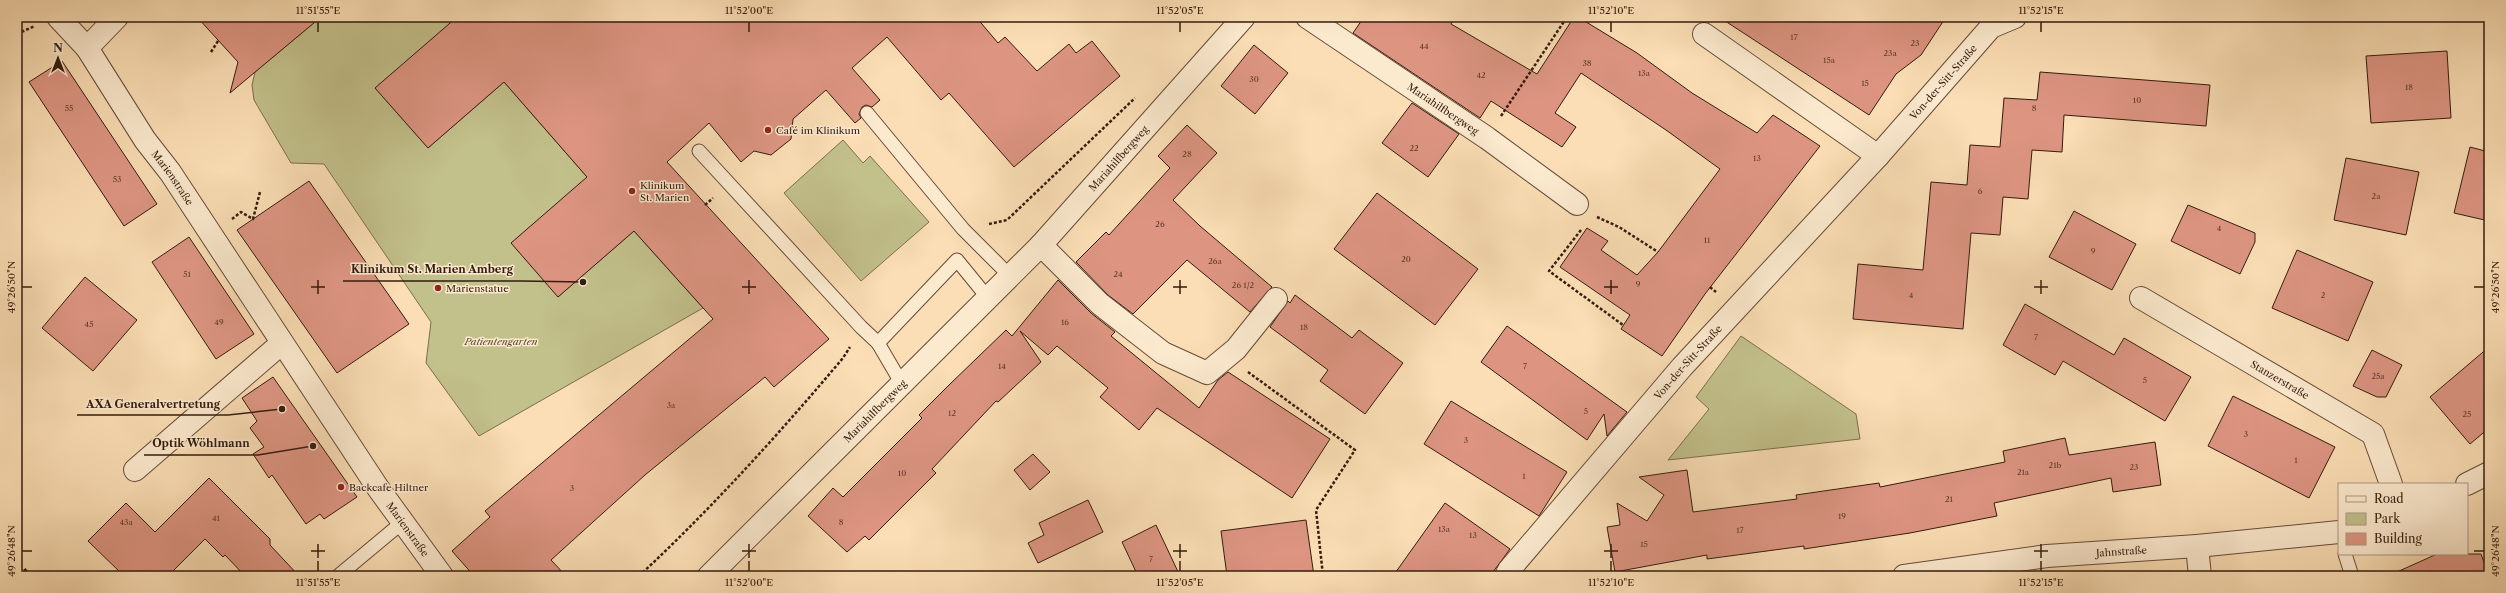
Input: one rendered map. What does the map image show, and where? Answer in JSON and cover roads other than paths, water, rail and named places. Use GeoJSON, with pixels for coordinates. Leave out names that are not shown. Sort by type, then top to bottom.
{"type":"FeatureCollection","features":[{"type":"Feature","properties":{"kind":"street","name":"Marienstraße"},"geometry":{"type":"LineString","coordinates":[[58,17],[87,48],[145,140],[170,172],[378,488],[404,521],[442,576]]}},
{"type":"Feature","properties":{"kind":"street"},"geometry":{"type":"LineString","coordinates":[[87,48],[117,17]]}},
{"type":"Feature","properties":{"kind":"street","name":"Mariahilfbergweg"},"geometry":{"type":"LineString","coordinates":[[709,576],[1041,245],[1244,17]]}},
{"type":"Feature","properties":{"kind":"street","name":"Mariahilfbergweg"},"geometry":{"type":"LineString","coordinates":[[1308,17],[1487,138],[1577,204]]}},
{"type":"Feature","properties":{"kind":"street","name":"Von-der-Sitt-Straße"},"geometry":{"type":"LineString","coordinates":[[1506,576],[1509,570],[1682,367],[1878,156],[1992,27],[2014,17]]}},
{"type":"Feature","properties":{"kind":"street"},"geometry":{"type":"LineString","coordinates":[[1704,34],[1878,156]]}},
{"type":"Feature","properties":{"kind":"street"},"geometry":{"type":"LineString","coordinates":[[1041,245],[1100,304],[1163,352],[1207,372],[1236,349],[1276,299]]}},
{"type":"Feature","properties":{"kind":"street","name":"Stanzerstraße"},"geometry":{"type":"LineString","coordinates":[[2141,298],[2373,434],[2391,483]]}},
{"type":"Feature","properties":{"kind":"street"},"geometry":{"type":"LineString","coordinates":[[135,470],[282,343]]}},
{"type":"Feature","properties":{"kind":"street"},"geometry":{"type":"LineString","coordinates":[[2468,484],[2489,473]]}},
{"type":"Feature","properties":{"kind":"street","name":"Jahnstraße"},"geometry":{"type":"LineString","coordinates":[[1904,576],[2047,556],[2197,546],[2338,533]]}},
{"type":"Feature","properties":{"kind":"street"},"geometry":{"type":"LineString","coordinates":[[2197,546],[2200,576]]}},
{"type":"Feature","properties":{"kind":"lane"},"geometry":{"type":"LineString","coordinates":[[867,113],[963,229],[1010,276]]}},
{"type":"Feature","properties":{"kind":"lane"},"geometry":{"type":"LineString","coordinates":[[699,151],[860,327],[878,343],[902,384]]}},
{"type":"Feature","properties":{"kind":"lane"},"geometry":{"type":"LineString","coordinates":[[878,343],[957,260],[988,298]]}},
{"type":"Feature","properties":{"kind":"lane"},"geometry":{"type":"LineString","coordinates":[[338,576],[404,521]]}},
{"type":"Feature","properties":{"kind":"lane"},"geometry":{"type":"LineString","coordinates":[[2345,555],[2352,576]]}},
{"type":"Feature","properties":{"kind":"railway"},"geometry":{"type":"LineString","coordinates":[[17,557],[29,576]]}},
{"type":"Feature","properties":{"kind":"place","name":"Café im Klinikum"},"geometry":{"type":"Point","coordinates":[768,130]}},
{"type":"Feature","properties":{"kind":"place","name":"Klinikum St. Marien"},"geometry":{"type":"Point","coordinates":[632,191]}},
{"type":"Feature","properties":{"kind":"place","name":"Klinikum St. Marien Amberg"},"geometry":{"type":"Point","coordinates":[583,282]}},
{"type":"Feature","properties":{"kind":"place","name":"Marienstatue"},"geometry":{"type":"Point","coordinates":[438,288]}},
{"type":"Feature","properties":{"kind":"place","name":"AXA Generalvertretung"},"geometry":{"type":"Point","coordinates":[282,409]}},
{"type":"Feature","properties":{"kind":"place","name":"Optik Wöhlmann"},"geometry":{"type":"Point","coordinates":[313,446]}},
{"type":"Feature","properties":{"kind":"place","name":"Backcafe Hiltner"},"geometry":{"type":"Point","coordinates":[341,487]}},
{"type":"Feature","properties":{"kind":"park label","name":"Patientengarten"},"geometry":{"type":"Point","coordinates":[501,341]}}]}
